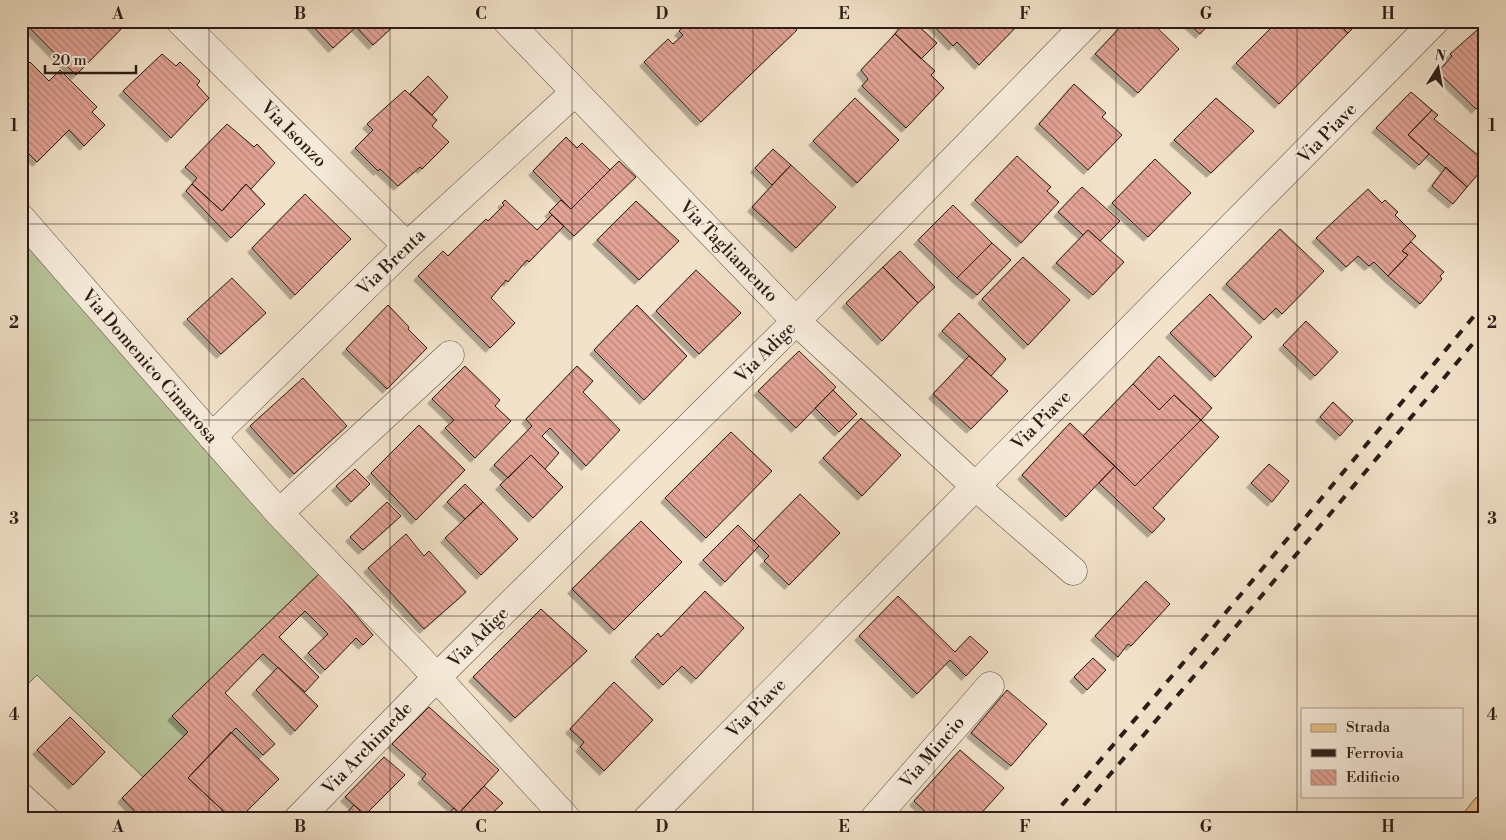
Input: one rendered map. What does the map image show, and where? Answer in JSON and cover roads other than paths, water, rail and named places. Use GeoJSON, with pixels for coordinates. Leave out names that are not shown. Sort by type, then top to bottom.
{"type":"FeatureCollection","features":[{"type":"Feature","properties":{"kind":"main road"},"geometry":{"type":"LineString","coordinates":[[1477,819],[1485,808]]}},
{"type":"Feature","properties":{"kind":"street","name":"Via Isonzo"},"geometry":{"type":"LineString","coordinates":[[180,21],[407,246]]}},
{"type":"Feature","properties":{"kind":"street","name":"Via Tagliamento"},"geometry":{"type":"LineString","coordinates":[[507,21],[796,321],[975,486],[1073,571]]}},
{"type":"Feature","properties":{"kind":"street","name":"Via Adige"},"geometry":{"type":"LineString","coordinates":[[437,677],[796,321],[1089,21]]}},
{"type":"Feature","properties":{"kind":"street","name":"Via Piave"},"geometry":{"type":"LineString","coordinates":[[647,819],[975,486],[1220,242],[1435,21]]}},
{"type":"Feature","properties":{"kind":"street","name":"Via Brenta"},"geometry":{"type":"LineString","coordinates":[[212,437],[407,246],[575,92]]}},
{"type":"Feature","properties":{"kind":"street","name":"Via Domenico Cimarosa"},"geometry":{"type":"LineString","coordinates":[[21,218],[279,513],[437,677],[567,819]]}},
{"type":"Feature","properties":{"kind":"street"},"geometry":{"type":"LineString","coordinates":[[279,513],[450,355]]}},
{"type":"Feature","properties":{"kind":"street","name":"Via Archimede"},"geometry":{"type":"LineString","coordinates":[[298,819],[437,677]]}},
{"type":"Feature","properties":{"kind":"street","name":"Via Mincio"},"geometry":{"type":"LineString","coordinates":[[874,819],[990,686]]}},
{"type":"Feature","properties":{"kind":"street"},"geometry":{"type":"LineString","coordinates":[[21,797],[45,819]]}},
{"type":"Feature","properties":{"kind":"railway"},"geometry":{"type":"LineString","coordinates":[[1050,819],[1485,303]]}},
{"type":"Feature","properties":{"kind":"railway"},"geometry":{"type":"LineString","coordinates":[[1072,819],[1485,329]]}}]}
